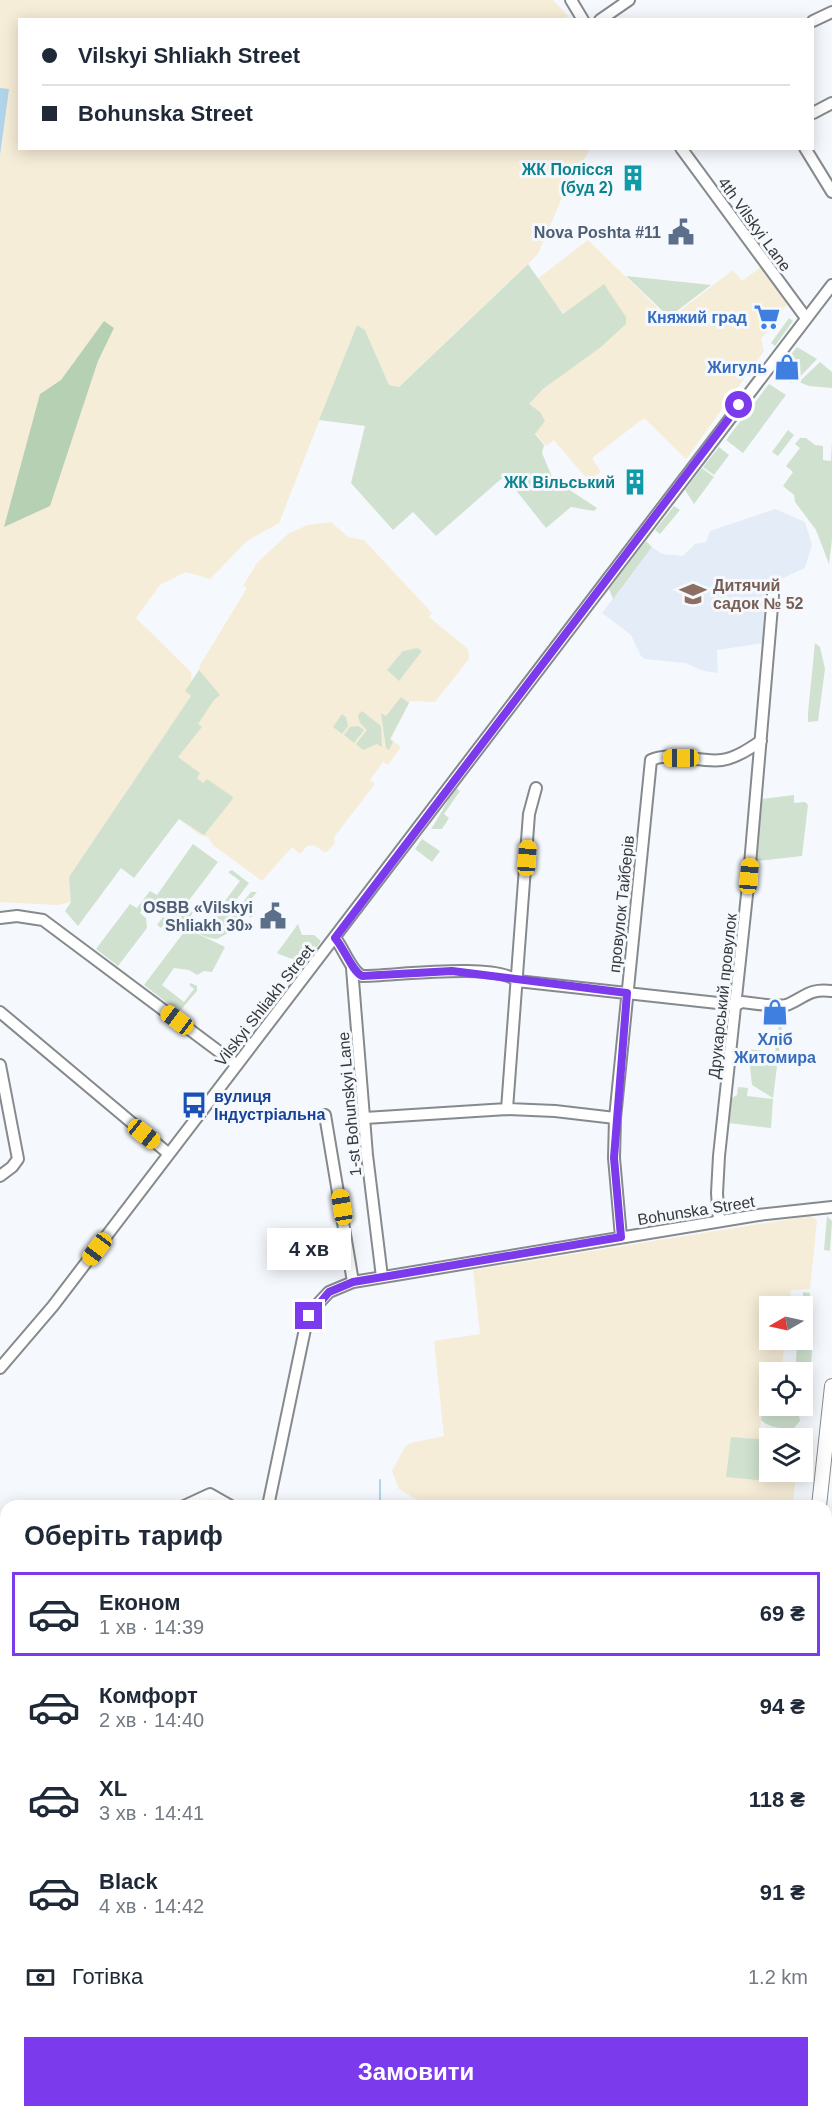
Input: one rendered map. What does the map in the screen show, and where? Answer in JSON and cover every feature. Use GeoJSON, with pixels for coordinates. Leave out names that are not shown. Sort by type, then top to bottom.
{"type":"FeatureCollection","features":[{"type":"Feature","properties":{"kind":"main road"},"geometry":{"type":"LineString","coordinates":[[820,1500],[832,1386]]}},
{"type":"Feature","properties":{"kind":"street"},"geometry":{"type":"LineString","coordinates":[[572,0],[582,18]]}},
{"type":"Feature","properties":{"kind":"street"},"geometry":{"type":"LineString","coordinates":[[603,18],[629,0]]}},
{"type":"Feature","properties":{"kind":"street"},"geometry":{"type":"LineString","coordinates":[[814,21],[832,12]]}},
{"type":"Feature","properties":{"kind":"street"},"geometry":{"type":"LineString","coordinates":[[814,112],[832,103]]}},
{"type":"Feature","properties":{"kind":"street","name":"4th Vilskyi Lane"},"geometry":{"type":"LineString","coordinates":[[682,150],[806,318]]}},
{"type":"Feature","properties":{"kind":"street"},"geometry":{"type":"LineString","coordinates":[[806,150],[832,192]]}},
{"type":"Feature","properties":{"kind":"street","name":"Vilskyi Shliakh Street"},"geometry":{"type":"LineString","coordinates":[[0,1368],[34,1331],[832,285]]}},
{"type":"Feature","properties":{"kind":"street","name":"Друкарський провулок"},"geometry":{"type":"LineString","coordinates":[[719,1221],[717,1192],[720,1156],[773,595]]}},
{"type":"Feature","properties":{"kind":"street","name":"провулок Тайберів"},"geometry":{"type":"LineString","coordinates":[[621,1237],[614,1158],[615,1118],[651,760],[681,758],[721,760],[736,756],[761,741]]}},
{"type":"Feature","properties":{"kind":"street"},"geometry":{"type":"LineString","coordinates":[[507,1109],[529,814],[536,788]]}},
{"type":"Feature","properties":{"kind":"street"},"geometry":{"type":"LineString","coordinates":[[0,918],[17,916],[43,920],[56,928],[237,1065]]}},
{"type":"Feature","properties":{"kind":"street"},"geometry":{"type":"LineString","coordinates":[[335,938],[355,972],[362,976],[452,971],[511,976],[517,981],[736,1005],[742,1002],[787,1005],[809,993],[819,990],[832,991]]}},
{"type":"Feature","properties":{"kind":"street","name":"1-st Bohunskyi Lane"},"geometry":{"type":"LineString","coordinates":[[352,965],[382,1276]]}},
{"type":"Feature","properties":{"kind":"street"},"geometry":{"type":"LineString","coordinates":[[0,1012],[169,1154]]}},
{"type":"Feature","properties":{"kind":"street"},"geometry":{"type":"LineString","coordinates":[[0,1065],[5,1117],[18,1159],[0,1176]]}},
{"type":"Feature","properties":{"kind":"street"},"geometry":{"type":"LineString","coordinates":[[365,1118],[507,1109],[555,1111],[615,1118]]}},
{"type":"Feature","properties":{"kind":"street"},"geometry":{"type":"LineString","coordinates":[[325,1114],[353,1282]]}},
{"type":"Feature","properties":{"kind":"street","name":"Bohunska Street"},"geometry":{"type":"LineString","coordinates":[[269,1500],[307,1323],[315,1307],[329,1292],[353,1282],[382,1276],[719,1221],[804,1208],[832,1207]]}},
{"type":"Feature","properties":{"kind":"street"},"geometry":{"type":"LineString","coordinates":[[197,1500],[210,1494],[220,1500]]}},
{"type":"Feature","properties":{"kind":"shaded area"},"geometry":{"type":"Polygon","coordinates":[[[0,0],[553,0],[568,16],[566,18],[18,18],[18,150],[589,150],[561,200],[538,254],[399,387],[389,385],[365,330],[357,325],[279,523],[247,541],[210,579],[186,572],[160,585],[136,618],[191,672],[192,693],[200,665],[247,588],[243,586],[257,563],[289,533],[308,525],[331,522],[348,537],[364,540],[432,613],[429,617],[468,649],[469,659],[435,702],[410,701],[391,739],[401,747],[388,765],[383,762],[370,780],[375,784],[334,837],[335,843],[328,851],[324,852],[314,845],[307,846],[300,854],[292,847],[262,881],[213,845],[208,837],[200,835],[132,783],[71,902],[57,905],[0,902],[0,0]],[[104,321],[61,381],[40,394],[50,505],[98,361],[114,328],[104,321]]]}},
{"type":"Feature","properties":{"kind":"shaded area"},"geometry":{"type":"Polygon","coordinates":[[[588,240],[669,319],[733,270],[742,281],[761,267],[788,303],[761,339],[764,351],[686,459],[644,418],[592,458],[601,472],[588,480],[554,440],[546,446],[517,410],[617,331],[564,314],[536,280],[588,240]]]}},
{"type":"Feature","properties":{"kind":"shaded area","name":"Дитячий садок № 52"},"geometry":{"type":"Polygon","coordinates":[[[775,509],[805,522],[812,545],[805,568],[772,583],[764,643],[717,650],[718,673],[704,671],[685,663],[645,659],[641,656],[631,635],[602,613],[652,547],[662,554],[683,556],[695,544],[706,542],[710,531],[775,509]]]}},
{"type":"Feature","properties":{"kind":"shaded area"},"geometry":{"type":"Polygon","coordinates":[[[810,1216],[817,1220],[810,1289],[791,1290],[790,1296],[759,1296],[759,1350],[784,1350],[783,1362],[759,1362],[759,1416],[762,1416],[759,1428],[759,1482],[795,1482],[794,1500],[417,1500],[399,1489],[392,1471],[405,1447],[411,1443],[444,1436],[434,1341],[480,1334],[473,1270],[810,1216]]]}},
{"type":"Feature","properties":{"kind":"green space"},"geometry":{"type":"Polygon","coordinates":[[[528,264],[563,314],[604,284],[626,317],[626,324],[601,347],[543,389],[529,404],[540,412],[545,421],[535,434],[544,445],[542,453],[553,479],[597,508],[594,511],[571,507],[546,528],[507,479],[501,479],[436,536],[413,512],[393,530],[351,483],[365,426],[319,420],[357,325],[365,330],[389,385],[399,387],[528,264]]]}},
{"type":"Feature","properties":{"kind":"green space"},"geometry":{"type":"Polygon","coordinates":[[[626,276],[711,285],[669,317],[626,276]]]}},
{"type":"Feature","properties":{"kind":"green space"},"geometry":{"type":"Polygon","coordinates":[[[789,318],[793,321],[775,346],[771,343],[789,318]]]}},
{"type":"Feature","properties":{"kind":"green space"},"geometry":{"type":"Polygon","coordinates":[[[104,321],[114,328],[98,361],[50,506],[4,527],[40,394],[61,380],[104,321]]]}},
{"type":"Feature","properties":{"kind":"green space"},"geometry":{"type":"Polygon","coordinates":[[[797,347],[817,359],[797,380],[791,383],[779,370],[781,367],[787,371],[791,366],[785,362],[797,347]]]}},
{"type":"Feature","properties":{"kind":"green space"},"geometry":{"type":"Polygon","coordinates":[[[820,362],[832,372],[832,388],[809,386],[799,382],[820,362]]]}},
{"type":"Feature","properties":{"kind":"green space"},"geometry":{"type":"Polygon","coordinates":[[[769,384],[786,395],[743,453],[726,440],[769,384]]]}},
{"type":"Feature","properties":{"kind":"green space"},"geometry":{"type":"Polygon","coordinates":[[[788,430],[794,435],[778,456],[772,452],[788,430]]]}},
{"type":"Feature","properties":{"kind":"green space"},"geometry":{"type":"Polygon","coordinates":[[[800,438],[806,438],[815,445],[823,446],[823,460],[831,461],[832,441],[832,539],[829,564],[816,530],[795,502],[794,495],[783,486],[793,472],[786,466],[800,448],[795,444],[800,438]]]}},
{"type":"Feature","properties":{"kind":"green space"},"geometry":{"type":"Polygon","coordinates":[[[719,447],[729,455],[714,475],[703,467],[719,447]]]}},
{"type":"Feature","properties":{"kind":"green space"},"geometry":{"type":"Polygon","coordinates":[[[702,468],[714,477],[694,504],[685,490],[702,468]]]}},
{"type":"Feature","properties":{"kind":"green space"},"geometry":{"type":"Polygon","coordinates":[[[674,506],[680,510],[660,534],[655,530],[674,506]]]}},
{"type":"Feature","properties":{"kind":"green space"},"geometry":{"type":"Polygon","coordinates":[[[646,541],[652,547],[613,599],[609,589],[646,541]]]}},
{"type":"Feature","properties":{"kind":"green space"},"geometry":{"type":"Polygon","coordinates":[[[815,643],[820,647],[825,669],[818,721],[808,722],[808,713],[815,643]]]}},
{"type":"Feature","properties":{"kind":"green space"},"geometry":{"type":"Polygon","coordinates":[[[417,648],[422,651],[399,681],[387,670],[403,651],[417,648]]]}},
{"type":"Feature","properties":{"kind":"green space"},"geometry":{"type":"Polygon","coordinates":[[[199,670],[220,695],[198,724],[202,727],[178,757],[200,773],[197,778],[203,783],[207,779],[233,797],[232,800],[204,835],[179,819],[134,878],[121,868],[78,926],[65,911],[71,902],[69,877],[191,696],[185,691],[199,670]]]}},
{"type":"Feature","properties":{"kind":"green space"},"geometry":{"type":"Polygon","coordinates":[[[401,697],[409,703],[390,739],[393,742],[389,750],[386,748],[381,713],[386,716],[401,697]]]}},
{"type":"Feature","properties":{"kind":"green space"},"geometry":{"type":"Polygon","coordinates":[[[362,711],[381,726],[382,747],[377,744],[363,750],[356,744],[367,730],[360,723],[358,715],[362,711]]]}},
{"type":"Feature","properties":{"kind":"green space"},"geometry":{"type":"Polygon","coordinates":[[[342,714],[346,717],[348,726],[342,734],[333,727],[342,714]]]}},
{"type":"Feature","properties":{"kind":"green space"},"geometry":{"type":"Polygon","coordinates":[[[358,726],[364,730],[354,743],[344,735],[350,727],[358,726]]]}},
{"type":"Feature","properties":{"kind":"green space"},"geometry":{"type":"Polygon","coordinates":[[[456,788],[460,791],[444,814],[449,818],[442,829],[431,829],[449,798],[456,788]]]}},
{"type":"Feature","properties":{"kind":"green space"},"geometry":{"type":"Polygon","coordinates":[[[794,795],[794,803],[805,802],[808,805],[802,856],[757,861],[761,799],[794,795]]]}},
{"type":"Feature","properties":{"kind":"green space"},"geometry":{"type":"Polygon","coordinates":[[[422,839],[440,851],[432,862],[415,849],[422,839]]]}},
{"type":"Feature","properties":{"kind":"green space"},"geometry":{"type":"Polygon","coordinates":[[[193,844],[218,862],[183,908],[157,914],[145,905],[140,913],[146,918],[147,928],[118,966],[96,949],[130,904],[137,908],[150,891],[157,895],[193,844]]]}},
{"type":"Feature","properties":{"kind":"green space"},"geometry":{"type":"Polygon","coordinates":[[[232,870],[249,883],[230,908],[240,918],[228,933],[217,939],[205,936],[174,914],[188,910],[193,912],[187,923],[201,933],[240,881],[228,872],[232,870]]]}},
{"type":"Feature","properties":{"kind":"green space"},"geometry":{"type":"Polygon","coordinates":[[[251,892],[257,892],[244,908],[253,915],[251,918],[239,907],[251,892]]]}},
{"type":"Feature","properties":{"kind":"green space"},"geometry":{"type":"Polygon","coordinates":[[[163,917],[225,947],[212,972],[204,971],[197,975],[189,970],[174,968],[162,985],[184,1002],[194,989],[189,985],[191,983],[197,986],[197,991],[179,1012],[144,985],[184,932],[168,920],[161,928],[157,925],[163,917]]]}},
{"type":"Feature","properties":{"kind":"green space"},"geometry":{"type":"Polygon","coordinates":[[[298,924],[302,935],[314,935],[321,941],[317,948],[312,954],[302,959],[277,953],[298,924]]]}},
{"type":"Feature","properties":{"kind":"green space"},"geometry":{"type":"Polygon","coordinates":[[[780,1018],[783,1019],[773,1098],[752,1085],[749,1058],[736,1060],[737,1048],[775,1052],[780,1018]]]}},
{"type":"Feature","properties":{"kind":"green space"},"geometry":{"type":"Polygon","coordinates":[[[738,1087],[748,1088],[747,1096],[773,1099],[771,1128],[729,1123],[732,1098],[737,1095],[738,1087]]]}},
{"type":"Feature","properties":{"kind":"green space"},"geometry":{"type":"Polygon","coordinates":[[[827,1216],[832,1221],[830,1251],[824,1250],[827,1216]]]}},
{"type":"Feature","properties":{"kind":"green space"},"geometry":{"type":"Polygon","coordinates":[[[803,1292],[810,1293],[810,1296],[803,1296],[803,1292]]]}},
{"type":"Feature","properties":{"kind":"green space"},"geometry":{"type":"Polygon","coordinates":[[[797,1350],[812,1351],[811,1362],[796,1362],[797,1350]]]}},
{"type":"Feature","properties":{"kind":"green space"},"geometry":{"type":"Polygon","coordinates":[[[762,1416],[799,1416],[800,1421],[794,1428],[786,1428],[768,1425],[761,1420],[762,1416]]]}},
{"type":"Feature","properties":{"kind":"green space"},"geometry":{"type":"Polygon","coordinates":[[[731,1437],[759,1439],[759,1480],[726,1477],[731,1437]]]}},
{"type":"Feature","properties":{"kind":"water"},"geometry":{"type":"Polygon","coordinates":[[[0,88],[9,89],[0,155],[0,88]]]}},
{"type":"Feature","properties":{"kind":"waterway"},"geometry":{"type":"LineString","coordinates":[[380,1480],[380,1500]]}},
{"type":"Feature","properties":{"kind":"place","name":"ЖК Полісся (буд 2)"},"geometry":{"type":"Point","coordinates":[633,178]}},
{"type":"Feature","properties":{"kind":"place","name":"Nova Poshta #11"},"geometry":{"type":"Point","coordinates":[681,232]}},
{"type":"Feature","properties":{"kind":"place","name":"Княжий град"},"geometry":{"type":"Point","coordinates":[767,317]}},
{"type":"Feature","properties":{"kind":"place","name":"Жигуль"},"geometry":{"type":"Point","coordinates":[787,367]}},
{"type":"Feature","properties":{"kind":"place","name":"ЖК Вільський"},"geometry":{"type":"Point","coordinates":[635,482]}},
{"type":"Feature","properties":{"kind":"place","name":"Дитячий садок № 52"},"geometry":{"type":"Point","coordinates":[693,594]}},
{"type":"Feature","properties":{"kind":"place","name":"OSBB «Vilskyi Shliakh 30»"},"geometry":{"type":"Point","coordinates":[273,916]}},
{"type":"Feature","properties":{"kind":"place","name":"Хліб Житомира"},"geometry":{"type":"Point","coordinates":[775,1012]}},
{"type":"Feature","properties":{"kind":"place","name":"вулиця Індустріальна"},"geometry":{"type":"Point","coordinates":[194,1105]}},
{"type":"Feature","properties":{"kind":"route"},"geometry":{"type":"LineString","coordinates":[[309,1316],[329,1292],[338,1286],[353,1282],[621,1237],[614,1158],[615,1118],[627,993],[517,981],[511,976],[452,971],[362,976],[355,972],[345,950],[335,938],[739,405]]}}]}
